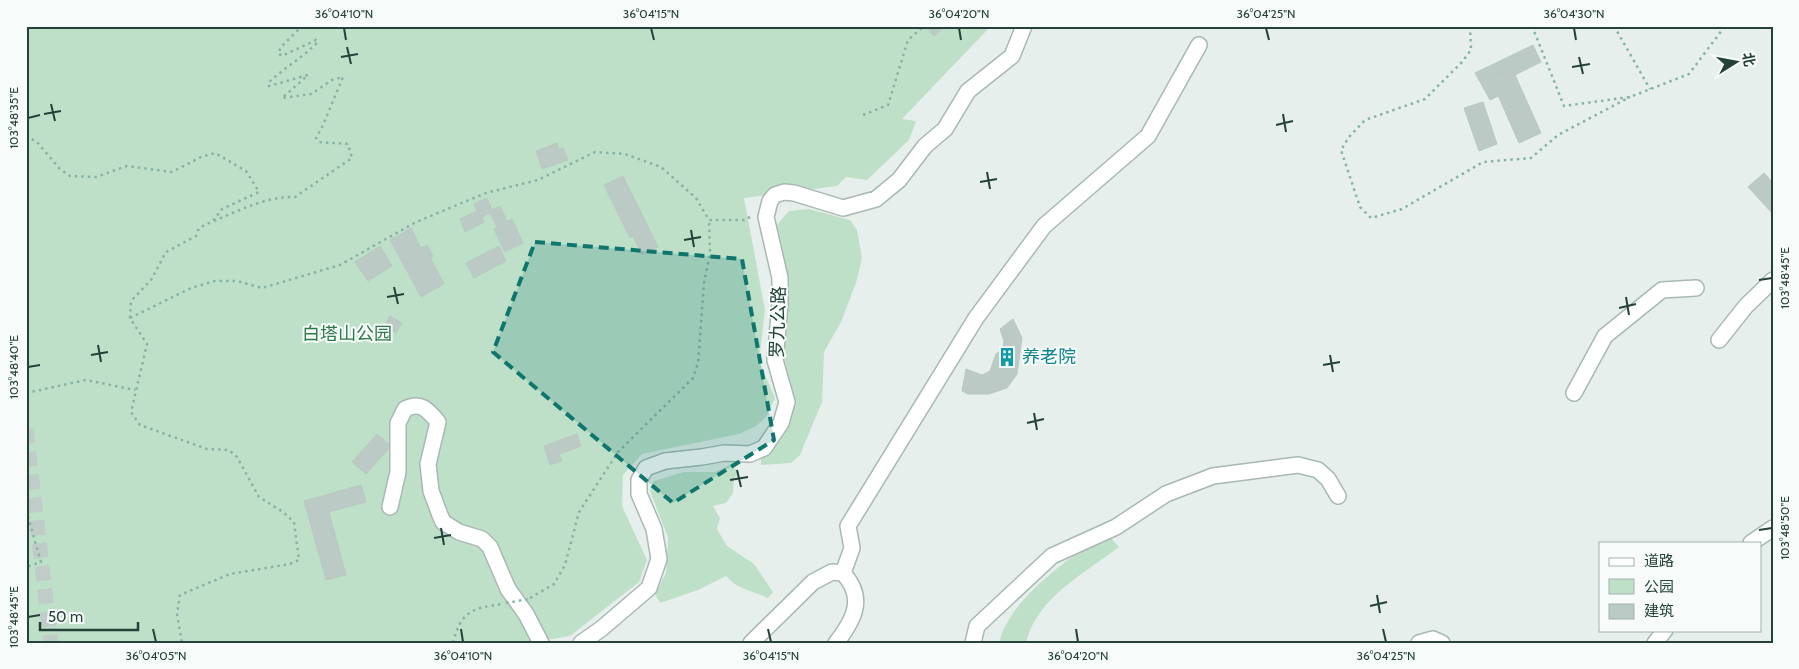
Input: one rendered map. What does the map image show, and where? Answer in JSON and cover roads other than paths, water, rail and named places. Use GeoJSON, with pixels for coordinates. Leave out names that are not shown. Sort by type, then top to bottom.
{"type":"FeatureCollection","features":[{"type":"Feature","properties":{"kind":"street","name":"罗九公路"},"geometry":{"type":"LineString","coordinates":[[581,643],[601,629],[649,588],[659,559],[654,529],[639,494],[640,480],[646,468],[664,461],[702,457],[724,452],[750,454],[764,448],[781,423],[787,402],[775,360],[780,304],[780,278],[766,216],[770,201],[775,195],[784,192],[794,192],[843,208],[876,199],[898,180],[925,146],[945,129],[968,90],[1012,56],[1024,26]]}},
{"type":"Feature","properties":{"kind":"street"},"geometry":{"type":"LineString","coordinates":[[843,573],[852,548],[848,526],[976,318],[1044,226],[1148,136],[1199,45]]}},
{"type":"Feature","properties":{"kind":"street"},"geometry":{"type":"LineString","coordinates":[[1719,340],[1746,306],[1773,280]]}},
{"type":"Feature","properties":{"kind":"street"},"geometry":{"type":"LineString","coordinates":[[1574,393],[1605,336],[1662,290],[1696,288]]}},
{"type":"Feature","properties":{"kind":"street"},"geometry":{"type":"LineString","coordinates":[[390,508],[398,472],[398,423],[405,408],[413,405],[421,406],[428,410],[438,422],[428,464],[431,491],[440,515],[444,522],[459,532],[482,539],[490,547],[508,589],[526,614],[541,643]]}},
{"type":"Feature","properties":{"kind":"street"},"geometry":{"type":"LineString","coordinates":[[974,643],[977,626],[1052,556],[1116,527],[1166,494],[1213,476],[1298,465],[1318,470],[1328,479],[1338,496]]}},
{"type":"Feature","properties":{"kind":"street"},"geometry":{"type":"LineString","coordinates":[[1753,542],[1773,528]]}},
{"type":"Feature","properties":{"kind":"street"},"geometry":{"type":"LineString","coordinates":[[751,643],[813,582],[832,572],[843,573],[852,582],[856,609],[849,626],[836,643]]}},
{"type":"Feature","properties":{"kind":"street"},"geometry":{"type":"LineString","coordinates":[[1655,643],[1663,632]]}},
{"type":"Feature","properties":{"kind":"street"},"geometry":{"type":"LineString","coordinates":[[1419,643],[1433,639],[1442,643]]}},
{"type":"Feature","properties":{"kind":"tunnel"},"geometry":{"type":"LineString","coordinates":[[26,429],[51,643]]}},
{"type":"Feature","properties":{"kind":"place","name":"养老院"},"geometry":{"type":"Point","coordinates":[1007,357]}},
{"type":"Feature","properties":{"kind":"park label","name":"白塔山公园"},"geometry":{"type":"Point","coordinates":[347,334]}}]}
